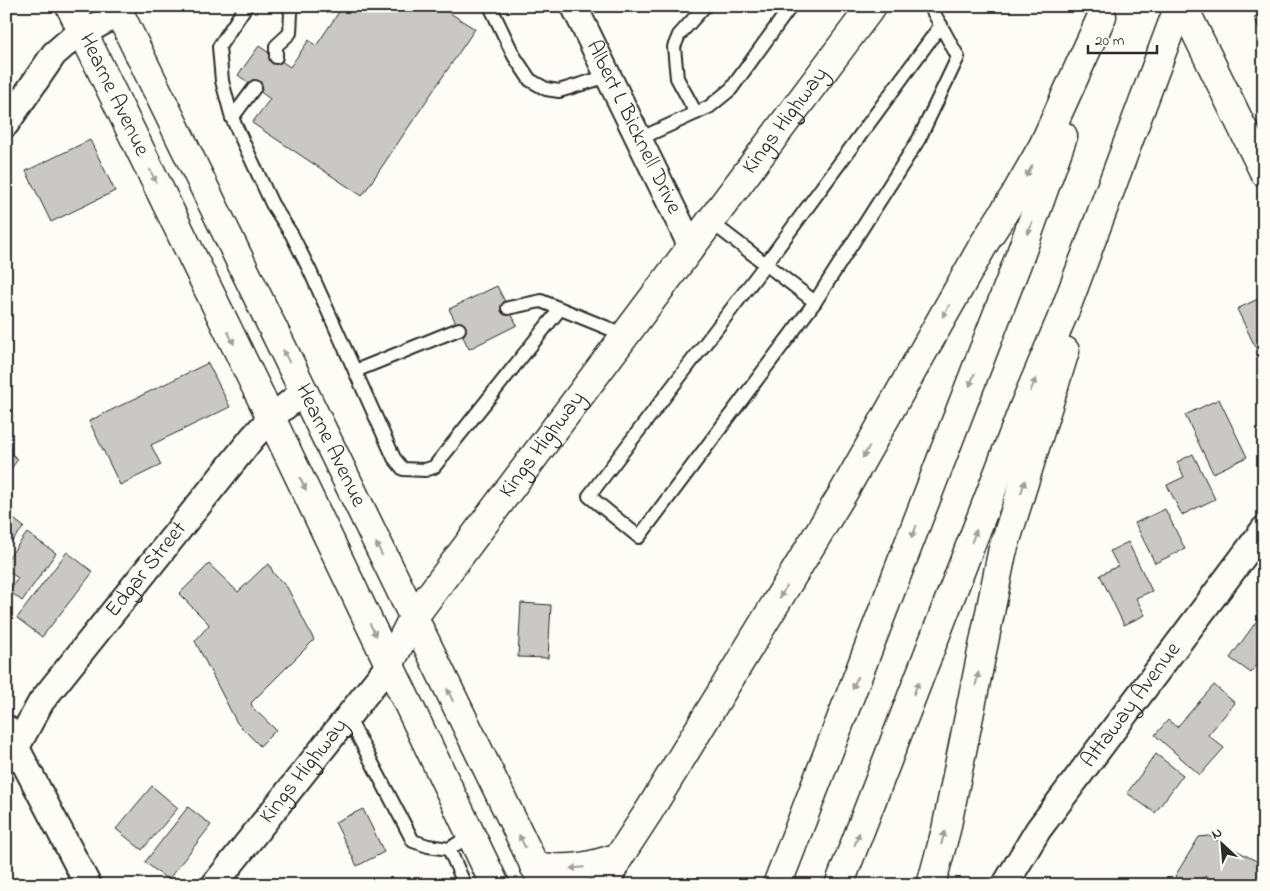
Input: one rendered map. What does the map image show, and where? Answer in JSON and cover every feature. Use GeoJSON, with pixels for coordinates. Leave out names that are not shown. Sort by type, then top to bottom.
{"type":"FeatureCollection","features":[{"type":"Feature","properties":{"kind":"main road","name":"Hearne Avenue"},"geometry":{"type":"LineString","coordinates":[[70,6],[389,665],[460,842],[495,885]]}},
{"type":"Feature","properties":{"kind":"main road","name":"Kings Highway"},"geometry":{"type":"LineString","coordinates":[[389,665],[413,618],[872,6]]}},
{"type":"Feature","properties":{"kind":"main road"},"geometry":{"type":"LineString","coordinates":[[840,885],[1025,404],[1066,308],[1179,6]]}},
{"type":"Feature","properties":{"kind":"main road"},"geometry":{"type":"LineString","coordinates":[[1183,6],[1262,165]]}},
{"type":"Feature","properties":{"kind":"main road","name":"Hearne Avenue"},"geometry":{"type":"LineString","coordinates":[[117,9],[539,876]]}},
{"type":"Feature","properties":{"kind":"main road"},"geometry":{"type":"LineString","coordinates":[[604,885],[619,857],[649,811],[843,492],[985,242],[1029,171],[1043,146],[1103,11]]}},
{"type":"Feature","properties":{"kind":"main road"},"geometry":{"type":"LineString","coordinates":[[777,885],[1021,253],[1062,139],[1103,11]]}},
{"type":"Feature","properties":{"kind":"main road"},"geometry":{"type":"LineString","coordinates":[[931,885],[946,830],[1002,553],[1144,103]]}},
{"type":"Feature","properties":{"kind":"main road"},"geometry":{"type":"LineString","coordinates":[[219,313],[256,294]]}},
{"type":"Feature","properties":{"kind":"main road"},"geometry":{"type":"LineString","coordinates":[[539,876],[562,869],[589,867],[619,857]]}},
{"type":"Feature","properties":{"kind":"street","name":"Albert L Bicknell Drive"},"geometry":{"type":"LineString","coordinates":[[574,6],[692,248]]}},
{"type":"Feature","properties":{"kind":"street"},"geometry":{"type":"LineString","coordinates":[[6,124],[54,54],[117,9]]}},
{"type":"Feature","properties":{"kind":"street","name":"Edgar Street"},"geometry":{"type":"LineString","coordinates":[[9,746],[41,702],[253,437],[271,418],[303,392]]}},
{"type":"Feature","properties":{"kind":"street","name":"Attaway Avenue"},"geometry":{"type":"LineString","coordinates":[[1005,885],[1038,830],[1264,529]]}},
{"type":"Feature","properties":{"kind":"street","name":"Kings Highway"},"geometry":{"type":"LineString","coordinates":[[214,885],[389,665]]}},
{"type":"Feature","properties":{"kind":"street"},"geometry":{"type":"LineString","coordinates":[[9,746],[88,885]]}},
{"type":"Feature","properties":{"kind":"lane"},"geometry":{"type":"LineString","coordinates":[[246,6],[219,47],[222,81],[232,118],[272,204],[292,235],[310,271],[394,458],[403,469],[425,470],[434,467],[560,309]]}},
{"type":"Feature","properties":{"kind":"lane"},"geometry":{"type":"LineString","coordinates":[[276,57],[276,46],[290,33],[291,13],[289,6]]}},
{"type":"Feature","properties":{"kind":"lane"},"geometry":{"type":"LineString","coordinates":[[490,6],[514,56],[530,80],[546,89],[559,90],[608,76]]}},
{"type":"Feature","properties":{"kind":"lane"},"geometry":{"type":"LineString","coordinates":[[696,113],[677,78],[674,47],[679,34],[705,6]]}},
{"type":"Feature","properties":{"kind":"lane"},"geometry":{"type":"LineString","coordinates":[[639,139],[709,107],[731,90],[791,6]]}},
{"type":"Feature","properties":{"kind":"lane"},"geometry":{"type":"LineString","coordinates":[[930,6],[941,25],[958,57],[919,139],[815,302],[639,537],[589,496],[766,265],[941,25]]}},
{"type":"Feature","properties":{"kind":"lane"},"geometry":{"type":"LineString","coordinates":[[232,118],[255,88]]}},
{"type":"Feature","properties":{"kind":"lane"},"geometry":{"type":"LineString","coordinates":[[711,222],[815,302]]}},
{"type":"Feature","properties":{"kind":"lane"},"geometry":{"type":"LineString","coordinates":[[508,308],[540,301],[625,335]]}},
{"type":"Feature","properties":{"kind":"lane"},"geometry":{"type":"LineString","coordinates":[[355,371],[459,329]]}},
{"type":"Feature","properties":{"kind":"lane"},"geometry":{"type":"LineString","coordinates":[[348,717],[414,841],[428,846],[460,842],[465,885]]}},
{"type":"Feature","properties":{"kind":"building"},"geometry":{"type":"Polygon","coordinates":[[[343,6],[439,6],[475,29],[362,196],[252,123],[270,99],[238,75],[259,46],[290,67],[309,40],[316,46],[343,6]]]}},
{"type":"Feature","properties":{"kind":"building"},"geometry":{"type":"Polygon","coordinates":[[[1264,13],[1264,38],[1254,17],[1264,13]]]}},
{"type":"Feature","properties":{"kind":"building"},"geometry":{"type":"Polygon","coordinates":[[[90,140],[115,191],[51,222],[26,171],[90,140]]]}},
{"type":"Feature","properties":{"kind":"building"},"geometry":{"type":"Polygon","coordinates":[[[497,286],[517,325],[469,349],[449,309],[497,286]]]}},
{"type":"Feature","properties":{"kind":"building"},"geometry":{"type":"Polygon","coordinates":[[[1264,296],[1264,365],[1237,309],[1264,296]]]}},
{"type":"Feature","properties":{"kind":"building"},"geometry":{"type":"Polygon","coordinates":[[[208,363],[230,407],[151,445],[161,465],[120,485],[89,421],[208,363]]]}},
{"type":"Feature","properties":{"kind":"building"},"geometry":{"type":"Polygon","coordinates":[[[1219,399],[1247,457],[1213,473],[1185,415],[1219,399]]]}},
{"type":"Feature","properties":{"kind":"building"},"geometry":{"type":"Polygon","coordinates":[[[6,450],[18,459],[6,476],[6,450]]]}},
{"type":"Feature","properties":{"kind":"building"},"geometry":{"type":"Polygon","coordinates":[[[1193,454],[1215,499],[1182,515],[1167,485],[1184,477],[1177,462],[1193,454]]]}},
{"type":"Feature","properties":{"kind":"building"},"geometry":{"type":"Polygon","coordinates":[[[1165,509],[1185,549],[1155,563],[1135,523],[1165,509]]]}},
{"type":"Feature","properties":{"kind":"building"},"geometry":{"type":"Polygon","coordinates":[[[6,513],[24,527],[6,548],[6,513]]]}},
{"type":"Feature","properties":{"kind":"building"},"geometry":{"type":"Polygon","coordinates":[[[27,533],[56,553],[22,601],[9,591],[18,578],[6,570],[6,561],[27,533]]]}},
{"type":"Feature","properties":{"kind":"building"},"geometry":{"type":"Polygon","coordinates":[[[1128,542],[1152,591],[1136,598],[1145,615],[1124,625],[1100,575],[1118,566],[1110,551],[1128,542]]]}},
{"type":"Feature","properties":{"kind":"building"},"geometry":{"type":"Polygon","coordinates":[[[67,552],[93,572],[42,637],[17,618],[67,552]]]}},
{"type":"Feature","properties":{"kind":"building"},"geometry":{"type":"Polygon","coordinates":[[[209,564],[238,592],[269,564],[274,574],[287,587],[314,640],[251,703],[253,708],[276,730],[260,746],[237,723],[195,641],[209,625],[208,623],[179,594],[209,564]]]}},
{"type":"Feature","properties":{"kind":"building"},"geometry":{"type":"Polygon","coordinates":[[[521,603],[551,605],[548,658],[518,657],[521,603]]]}},
{"type":"Feature","properties":{"kind":"building"},"geometry":{"type":"Polygon","coordinates":[[[1264,611],[1264,656],[1251,673],[1230,658],[1264,611]]]}},
{"type":"Feature","properties":{"kind":"building"},"geometry":{"type":"Polygon","coordinates":[[[1214,685],[1235,703],[1208,735],[1224,748],[1200,775],[1155,735],[1168,720],[1177,727],[1214,685]]]}},
{"type":"Feature","properties":{"kind":"building"},"geometry":{"type":"Polygon","coordinates":[[[1156,754],[1183,775],[1155,813],[1127,793],[1156,754]]]}},
{"type":"Feature","properties":{"kind":"building"},"geometry":{"type":"Polygon","coordinates":[[[152,786],[178,808],[142,850],[116,829],[152,786]]]}},
{"type":"Feature","properties":{"kind":"building"},"geometry":{"type":"Polygon","coordinates":[[[188,807],[211,825],[168,880],[145,862],[188,807]]]}},
{"type":"Feature","properties":{"kind":"building"},"geometry":{"type":"Polygon","coordinates":[[[363,809],[384,852],[357,866],[335,822],[363,809]]]}},
{"type":"Feature","properties":{"kind":"building"},"geometry":{"type":"Polygon","coordinates":[[[1209,836],[1264,865],[1264,885],[1222,885],[1206,876],[1191,885],[1186,885],[1175,876],[1199,837],[1209,836]]]}}]}
